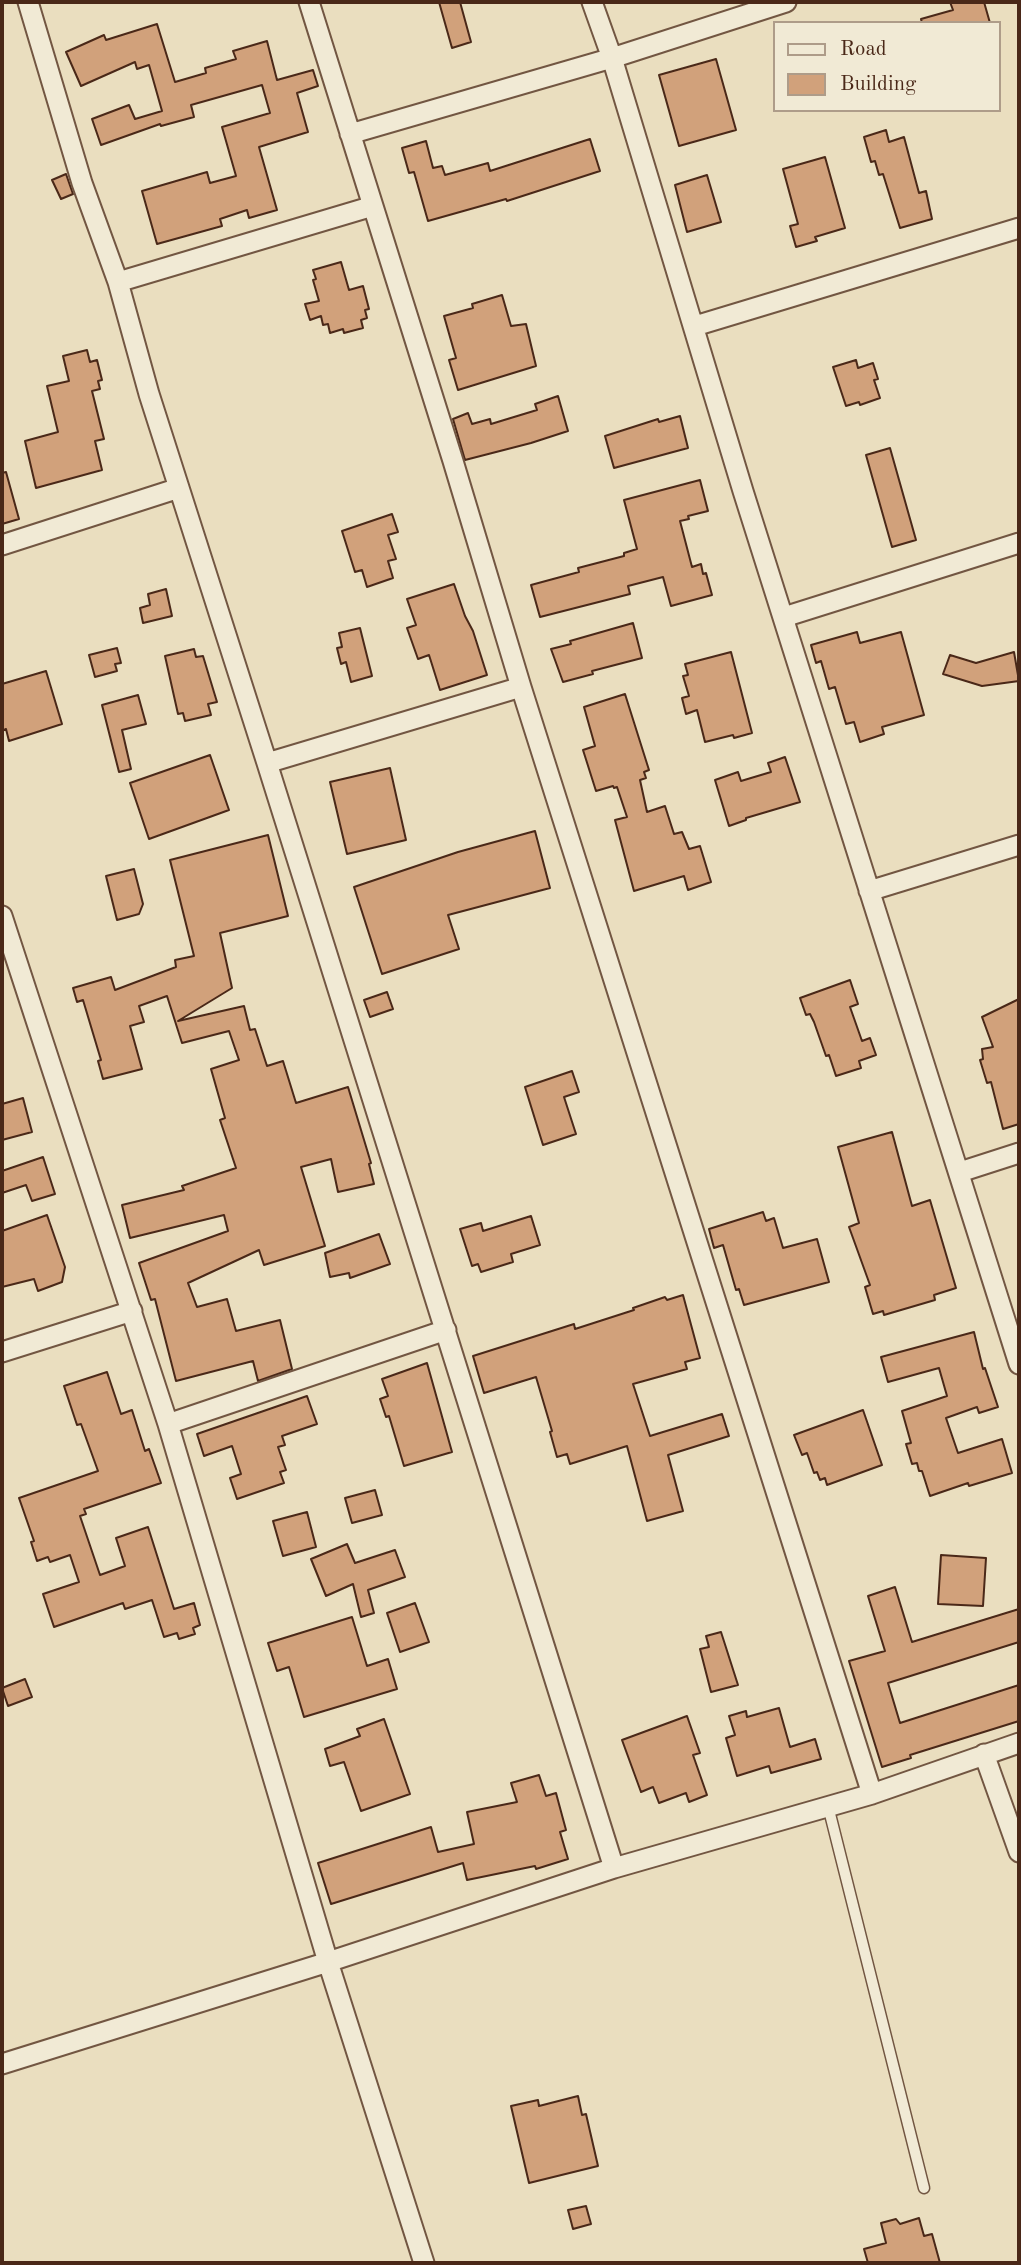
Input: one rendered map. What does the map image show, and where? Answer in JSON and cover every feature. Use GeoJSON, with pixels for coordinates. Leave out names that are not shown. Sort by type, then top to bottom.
{"type":"FeatureCollection","features":[{"type":"Feature","properties":{"kind":"street"},"geometry":{"type":"LineString","coordinates":[[28,2],[82,183],[118,282],[149,394],[614,1868]]}},
{"type":"Feature","properties":{"kind":"street"},"geometry":{"type":"LineString","coordinates":[[309,2],[521,687],[872,1794]]}},
{"type":"Feature","properties":{"kind":"street"},"geometry":{"type":"LineString","coordinates":[[592,2],[612,58],[743,491],[1019,1364]]}},
{"type":"Feature","properties":{"kind":"street"},"geometry":{"type":"LineString","coordinates":[[350,134],[612,58],[786,2]]}},
{"type":"Feature","properties":{"kind":"street"},"geometry":{"type":"LineString","coordinates":[[118,282],[373,206]]}},
{"type":"Feature","properties":{"kind":"street"},"geometry":{"type":"LineString","coordinates":[[695,326],[1019,228]]}},
{"type":"Feature","properties":{"kind":"street"},"geometry":{"type":"LineString","coordinates":[[2,545],[179,488]]}},
{"type":"Feature","properties":{"kind":"street"},"geometry":{"type":"LineString","coordinates":[[784,617],[1019,543]]}},
{"type":"Feature","properties":{"kind":"street"},"geometry":{"type":"LineString","coordinates":[[267,763],[521,687]]}},
{"type":"Feature","properties":{"kind":"street"},"geometry":{"type":"LineString","coordinates":[[869,891],[1019,845]]}},
{"type":"Feature","properties":{"kind":"street"},"geometry":{"type":"LineString","coordinates":[[2,916],[168,1424],[328,1962],[424,2263]]}},
{"type":"Feature","properties":{"kind":"street"},"geometry":{"type":"LineString","coordinates":[[960,1172],[1019,1153]]}},
{"type":"Feature","properties":{"kind":"street"},"geometry":{"type":"LineString","coordinates":[[2,1352],[132,1311]]}},
{"type":"Feature","properties":{"kind":"street"},"geometry":{"type":"LineString","coordinates":[[168,1424],[446,1330]]}},
{"type":"Feature","properties":{"kind":"street"},"geometry":{"type":"LineString","coordinates":[[2,2064],[328,1962],[614,1868],[872,1794],[1019,1743]]}},
{"type":"Feature","properties":{"kind":"street"},"geometry":{"type":"LineString","coordinates":[[984,1754],[1019,1852]]}},
{"type":"Feature","properties":{"kind":"lane"},"geometry":{"type":"LineString","coordinates":[[828,1806],[925,2188]]}},
{"type":"Feature","properties":{"kind":"building"},"geometry":{"type":"Polygon","coordinates":[[[439,2],[460,2],[471,42],[452,48],[439,2]]]}},
{"type":"Feature","properties":{"kind":"building"},"geometry":{"type":"Polygon","coordinates":[[[950,2],[984,2],[989,21],[922,21],[953,10],[950,2]]]}},
{"type":"Feature","properties":{"kind":"building"},"geometry":{"type":"Polygon","coordinates":[[[157,24],[175,82],[206,73],[205,68],[236,59],[233,51],[267,41],[277,80],[313,70],[318,86],[297,93],[308,132],[259,147],[277,210],[249,218],[247,210],[220,219],[222,226],[157,244],[142,191],[207,172],[210,183],[236,176],[222,127],[270,113],[262,85],[191,105],[194,117],[161,126],[160,124],[101,145],[92,119],[129,105],[135,119],[162,111],[149,65],[137,69],[135,62],[81,86],[66,52],[104,35],[106,40],[157,24]]]}},
{"type":"Feature","properties":{"kind":"building"},"geometry":{"type":"Polygon","coordinates":[[[716,59],[736,130],[679,146],[659,75],[716,59]]]}},
{"type":"Feature","properties":{"kind":"building"},"geometry":{"type":"Polygon","coordinates":[[[886,130],[889,142],[904,137],[919,193],[926,191],[932,219],[900,228],[883,174],[879,175],[875,161],[871,162],[864,137],[886,130]]]}},
{"type":"Feature","properties":{"kind":"building"},"geometry":{"type":"Polygon","coordinates":[[[590,139],[600,171],[507,201],[506,199],[428,221],[414,172],[409,173],[402,148],[426,141],[433,168],[442,166],[445,175],[488,163],[490,171],[590,139]]]}},
{"type":"Feature","properties":{"kind":"building"},"geometry":{"type":"Polygon","coordinates":[[[825,157],[845,228],[815,237],[817,241],[796,247],[790,226],[798,224],[783,169],[825,157]]]}},
{"type":"Feature","properties":{"kind":"building"},"geometry":{"type":"Polygon","coordinates":[[[66,174],[73,194],[61,199],[52,180],[66,174]]]}},
{"type":"Feature","properties":{"kind":"building"},"geometry":{"type":"Polygon","coordinates":[[[707,175],[721,222],[687,232],[675,185],[707,175]]]}},
{"type":"Feature","properties":{"kind":"building"},"geometry":{"type":"Polygon","coordinates":[[[341,262],[349,290],[363,286],[369,309],[365,310],[367,318],[361,320],[363,328],[330,333],[328,324],[323,325],[321,316],[310,320],[305,304],[319,301],[313,270],[341,262]]]}},
{"type":"Feature","properties":{"kind":"building"},"geometry":{"type":"Polygon","coordinates":[[[502,295],[511,326],[526,324],[536,366],[458,390],[449,360],[456,358],[444,316],[473,308],[472,304],[502,295]]]}},
{"type":"Feature","properties":{"kind":"building"},"geometry":{"type":"Polygon","coordinates":[[[87,350],[90,362],[97,360],[102,380],[98,381],[100,389],[92,391],[104,439],[95,441],[102,470],[36,488],[25,441],[58,432],[47,386],[69,381],[63,356],[87,350]]]}},
{"type":"Feature","properties":{"kind":"building"},"geometry":{"type":"Polygon","coordinates":[[[856,360],[858,368],[873,363],[878,379],[874,380],[880,398],[860,405],[859,402],[846,406],[833,367],[856,360]]]}},
{"type":"Feature","properties":{"kind":"building"},"geometry":{"type":"Polygon","coordinates":[[[558,396],[568,431],[465,460],[453,419],[468,413],[472,424],[490,419],[491,424],[537,410],[535,404],[558,396]]]}},
{"type":"Feature","properties":{"kind":"building"},"geometry":{"type":"Polygon","coordinates":[[[680,416],[688,448],[614,468],[605,436],[658,419],[659,422],[680,416]]]}},
{"type":"Feature","properties":{"kind":"building"},"geometry":{"type":"Polygon","coordinates":[[[890,448],[916,540],[892,547],[866,455],[890,448]]]}},
{"type":"Feature","properties":{"kind":"building"},"geometry":{"type":"Polygon","coordinates":[[[6,472],[19,519],[2,524],[2,473],[6,472]]]}},
{"type":"Feature","properties":{"kind":"building"},"geometry":{"type":"Polygon","coordinates":[[[700,480],[708,511],[680,521],[692,567],[701,564],[712,595],[671,606],[663,577],[628,586],[630,594],[540,617],[531,585],[579,572],[578,568],[624,556],[624,553],[637,549],[624,500],[700,480]]]}},
{"type":"Feature","properties":{"kind":"building"},"geometry":{"type":"Polygon","coordinates":[[[392,514],[398,532],[388,535],[396,559],[388,561],[393,578],[367,587],[362,570],[355,572],[342,531],[392,514]]]}},
{"type":"Feature","properties":{"kind":"building"},"geometry":{"type":"Polygon","coordinates":[[[454,584],[487,675],[440,690],[429,655],[418,659],[407,628],[416,625],[407,599],[454,584]]]}},
{"type":"Feature","properties":{"kind":"building"},"geometry":{"type":"Polygon","coordinates":[[[166,589],[172,616],[143,623],[140,608],[150,605],[148,594],[166,589]]]}},
{"type":"Feature","properties":{"kind":"building"},"geometry":{"type":"Polygon","coordinates":[[[633,623],[642,658],[563,682],[551,649],[633,623]]]}},
{"type":"Feature","properties":{"kind":"building"},"geometry":{"type":"Polygon","coordinates":[[[360,628],[372,676],[351,682],[346,662],[341,664],[337,648],[342,647],[339,633],[360,628]]]}},
{"type":"Feature","properties":{"kind":"building"},"geometry":{"type":"Polygon","coordinates":[[[857,632],[860,643],[901,632],[924,715],[882,727],[884,734],[860,742],[854,722],[846,724],[835,687],[829,689],[821,661],[816,663],[811,645],[857,632]]]}},
{"type":"Feature","properties":{"kind":"building"},"geometry":{"type":"Polygon","coordinates":[[[117,648],[121,663],[115,664],[117,671],[95,677],[89,655],[117,648]]]}},
{"type":"Feature","properties":{"kind":"building"},"geometry":{"type":"Polygon","coordinates":[[[194,649],[196,657],[203,656],[217,702],[208,704],[211,715],[185,721],[183,713],[178,714],[165,656],[194,649]]]}},
{"type":"Feature","properties":{"kind":"building"},"geometry":{"type":"Polygon","coordinates":[[[731,652],[752,733],[705,742],[697,710],[686,714],[682,698],[689,696],[683,676],[688,675],[685,664],[731,652]]]}},
{"type":"Feature","properties":{"kind":"building"},"geometry":{"type":"Polygon","coordinates":[[[1014,652],[1019,681],[982,686],[943,674],[950,655],[976,663],[1014,652]]]}},
{"type":"Feature","properties":{"kind":"building"},"geometry":{"type":"Polygon","coordinates":[[[46,671],[62,724],[9,741],[6,729],[2,731],[2,684],[46,671]]]}},
{"type":"Feature","properties":{"kind":"building"},"geometry":{"type":"Polygon","coordinates":[[[625,694],[649,770],[644,772],[646,778],[640,780],[647,812],[665,806],[674,834],[682,832],[689,849],[700,846],[711,882],[688,890],[684,876],[634,891],[615,820],[627,817],[617,787],[596,791],[583,750],[595,746],[584,707],[625,694]]]}},
{"type":"Feature","properties":{"kind":"building"},"geometry":{"type":"Polygon","coordinates":[[[138,695],[146,724],[122,730],[131,769],[119,772],[102,705],[138,695]]]}},
{"type":"Feature","properties":{"kind":"building"},"geometry":{"type":"Polygon","coordinates":[[[210,755],[229,810],[149,839],[130,783],[210,755]]]}},
{"type":"Feature","properties":{"kind":"building"},"geometry":{"type":"Polygon","coordinates":[[[785,757],[800,802],[746,818],[729,826],[715,780],[738,772],[741,781],[771,772],[768,763],[785,757]]]}},
{"type":"Feature","properties":{"kind":"building"},"geometry":{"type":"Polygon","coordinates":[[[390,768],[406,840],[347,854],[330,782],[390,768]]]}},
{"type":"Feature","properties":{"kind":"building"},"geometry":{"type":"Polygon","coordinates":[[[535,831],[550,888],[448,915],[459,949],[382,974],[354,887],[458,852],[535,831]]]}},
{"type":"Feature","properties":{"kind":"building"},"geometry":{"type":"Polygon","coordinates":[[[268,835],[288,916],[220,933],[232,988],[178,1021],[244,1006],[250,1030],[255,1029],[267,1066],[283,1061],[296,1103],[348,1087],[371,1163],[369,1164],[374,1184],[338,1192],[331,1159],[301,1167],[325,1246],[264,1265],[259,1250],[188,1283],[197,1307],[227,1299],[236,1331],[280,1320],[292,1369],[258,1381],[253,1361],[176,1381],[155,1299],[151,1300],[139,1263],[228,1231],[224,1215],[130,1238],[122,1205],[184,1190],[182,1186],[236,1168],[220,1120],[225,1118],[211,1069],[239,1060],[229,1031],[182,1043],[167,996],[139,1006],[144,1022],[130,1026],[142,1069],[103,1079],[98,1061],[101,1060],[83,1000],[77,1002],[73,988],[111,977],[115,990],[176,967],[175,960],[194,956],[170,860],[268,835]]]}},
{"type":"Feature","properties":{"kind":"building"},"geometry":{"type":"Polygon","coordinates":[[[134,869],[143,904],[139,914],[117,920],[106,876],[134,869]]]}},
{"type":"Feature","properties":{"kind":"building"},"geometry":{"type":"Polygon","coordinates":[[[850,980],[858,1004],[850,1007],[862,1041],[870,1038],[876,1055],[859,1061],[861,1068],[836,1076],[814,1022],[810,1014],[806,1015],[800,998],[850,980]]]}},
{"type":"Feature","properties":{"kind":"building"},"geometry":{"type":"Polygon","coordinates":[[[387,992],[393,1009],[370,1017],[364,1000],[387,992]]]}},
{"type":"Feature","properties":{"kind":"building"},"geometry":{"type":"Polygon","coordinates":[[[1019,999],[1019,1124],[1003,1129],[991,1082],[987,1083],[980,1060],[983,1059],[982,1049],[993,1047],[982,1017],[1019,999]]]}},
{"type":"Feature","properties":{"kind":"building"},"geometry":{"type":"Polygon","coordinates":[[[572,1071],[579,1092],[564,1097],[576,1134],[543,1145],[525,1087],[572,1071]]]}},
{"type":"Feature","properties":{"kind":"building"},"geometry":{"type":"Polygon","coordinates":[[[23,1098],[32,1132],[2,1140],[2,1104],[23,1098]]]}},
{"type":"Feature","properties":{"kind":"building"},"geometry":{"type":"Polygon","coordinates":[[[892,1132],[912,1206],[930,1200],[956,1288],[934,1295],[935,1300],[884,1315],[883,1311],[873,1314],[865,1287],[870,1285],[849,1227],[859,1223],[838,1147],[892,1132]]]}},
{"type":"Feature","properties":{"kind":"building"},"geometry":{"type":"Polygon","coordinates":[[[43,1157],[55,1194],[32,1201],[26,1185],[2,1193],[2,1171],[43,1157]]]}},
{"type":"Feature","properties":{"kind":"building"},"geometry":{"type":"Polygon","coordinates":[[[763,1212],[766,1221],[774,1218],[783,1248],[817,1239],[829,1282],[744,1305],[739,1289],[736,1290],[723,1245],[714,1248],[709,1229],[763,1212]]]}},
{"type":"Feature","properties":{"kind":"building"},"geometry":{"type":"Polygon","coordinates":[[[47,1215],[65,1267],[62,1282],[38,1291],[34,1279],[2,1287],[2,1231],[47,1215]]]}},
{"type":"Feature","properties":{"kind":"building"},"geometry":{"type":"Polygon","coordinates":[[[531,1216],[540,1245],[511,1254],[513,1262],[481,1272],[478,1264],[472,1266],[460,1229],[481,1223],[483,1231],[531,1216]]]}},
{"type":"Feature","properties":{"kind":"building"},"geometry":{"type":"Polygon","coordinates":[[[379,1234],[390,1264],[350,1278],[349,1273],[330,1277],[325,1253],[379,1234]]]}},
{"type":"Feature","properties":{"kind":"building"},"geometry":{"type":"Polygon","coordinates":[[[683,1295],[700,1358],[685,1362],[687,1369],[633,1384],[650,1436],[722,1414],[729,1436],[668,1455],[683,1511],[647,1521],[627,1446],[570,1464],[567,1454],[557,1457],[536,1377],[484,1393],[473,1356],[574,1324],[575,1329],[665,1297],[667,1300],[683,1295]]]}},
{"type":"Feature","properties":{"kind":"building"},"geometry":{"type":"Polygon","coordinates":[[[974,1332],[983,1369],[985,1368],[998,1407],[979,1413],[977,1407],[946,1418],[958,1453],[1002,1439],[1012,1473],[969,1486],[968,1483],[930,1496],[922,1471],[919,1471],[917,1463],[912,1464],[906,1444],[911,1443],[902,1411],[947,1396],[939,1368],[888,1382],[881,1357],[974,1332]]]}},
{"type":"Feature","properties":{"kind":"building"},"geometry":{"type":"Polygon","coordinates":[[[427,1363],[452,1452],[404,1466],[389,1416],[386,1417],[380,1399],[388,1396],[382,1379],[427,1363]]]}},
{"type":"Feature","properties":{"kind":"building"},"geometry":{"type":"Polygon","coordinates":[[[107,1372],[121,1414],[132,1410],[145,1451],[149,1449],[161,1483],[84,1509],[86,1514],[80,1516],[100,1575],[125,1566],[116,1538],[148,1527],[174,1609],[194,1603],[200,1625],[193,1628],[195,1634],[179,1639],[177,1633],[164,1637],[152,1600],[125,1609],[123,1603],[54,1627],[43,1594],[79,1582],[70,1555],[50,1562],[48,1557],[37,1561],[31,1542],[34,1541],[19,1498],[98,1471],[81,1424],[77,1425],[64,1386],[107,1372]]]}},
{"type":"Feature","properties":{"kind":"building"},"geometry":{"type":"Polygon","coordinates":[[[307,1396],[317,1424],[282,1436],[285,1445],[278,1447],[286,1470],[280,1472],[284,1483],[237,1499],[230,1478],[241,1474],[232,1446],[204,1456],[197,1434],[307,1396]]]}},
{"type":"Feature","properties":{"kind":"building"},"geometry":{"type":"Polygon","coordinates":[[[863,1410],[882,1465],[827,1485],[825,1478],[820,1480],[817,1472],[814,1473],[807,1453],[802,1455],[794,1435],[863,1410]]]}},
{"type":"Feature","properties":{"kind":"building"},"geometry":{"type":"Polygon","coordinates":[[[375,1490],[382,1515],[352,1523],[345,1498],[375,1490]]]}},
{"type":"Feature","properties":{"kind":"building"},"geometry":{"type":"Polygon","coordinates":[[[307,1512],[316,1547],[283,1556],[273,1521],[307,1512]]]}},
{"type":"Feature","properties":{"kind":"building"},"geometry":{"type":"Polygon","coordinates":[[[347,1544],[355,1563],[395,1550],[405,1577],[368,1590],[374,1613],[361,1617],[353,1584],[326,1596],[311,1559],[347,1544]]]}},
{"type":"Feature","properties":{"kind":"building"},"geometry":{"type":"Polygon","coordinates":[[[941,1555],[986,1558],[983,1606],[938,1604],[941,1555]]]}},
{"type":"Feature","properties":{"kind":"building"},"geometry":{"type":"Polygon","coordinates":[[[895,1587],[912,1642],[1019,1609],[1019,1642],[888,1683],[900,1723],[1019,1685],[1019,1721],[910,1755],[911,1758],[882,1767],[849,1661],[885,1651],[868,1596],[895,1587]]]}},
{"type":"Feature","properties":{"kind":"building"},"geometry":{"type":"Polygon","coordinates":[[[415,1603],[429,1642],[400,1652],[387,1613],[415,1603]]]}},
{"type":"Feature","properties":{"kind":"building"},"geometry":{"type":"Polygon","coordinates":[[[352,1617],[367,1666],[388,1659],[397,1689],[304,1717],[289,1667],[277,1671],[268,1643],[352,1617]]]}},
{"type":"Feature","properties":{"kind":"building"},"geometry":{"type":"Polygon","coordinates":[[[721,1632],[738,1685],[711,1692],[700,1649],[709,1647],[706,1636],[721,1632]]]}},
{"type":"Feature","properties":{"kind":"building"},"geometry":{"type":"Polygon","coordinates":[[[25,1679],[32,1697],[8,1706],[2,1688],[25,1679]]]}},
{"type":"Feature","properties":{"kind":"building"},"geometry":{"type":"Polygon","coordinates":[[[779,1708],[790,1747],[815,1739],[821,1759],[771,1773],[769,1766],[737,1776],[726,1738],[735,1735],[729,1716],[746,1711],[747,1717],[779,1708]]]}},
{"type":"Feature","properties":{"kind":"building"},"geometry":{"type":"Polygon","coordinates":[[[687,1716],[700,1753],[693,1755],[707,1795],[689,1802],[686,1793],[659,1803],[653,1787],[641,1792],[622,1740],[687,1716]]]}},
{"type":"Feature","properties":{"kind":"building"},"geometry":{"type":"Polygon","coordinates":[[[384,1719],[410,1794],[361,1811],[344,1762],[330,1766],[325,1749],[360,1736],[357,1729],[384,1719]]]}},
{"type":"Feature","properties":{"kind":"building"},"geometry":{"type":"Polygon","coordinates":[[[539,1775],[546,1796],[556,1793],[566,1830],[560,1832],[568,1859],[536,1869],[535,1866],[467,1880],[463,1863],[331,1904],[318,1863],[431,1827],[438,1852],[474,1844],[467,1812],[517,1802],[511,1783],[539,1775]]]}},
{"type":"Feature","properties":{"kind":"building"},"geometry":{"type":"Polygon","coordinates":[[[578,2096],[582,2115],[586,2114],[598,2166],[529,2183],[511,2106],[538,2100],[539,2106],[578,2096]]]}},
{"type":"Feature","properties":{"kind":"building"},"geometry":{"type":"Polygon","coordinates":[[[586,2206],[591,2224],[573,2229],[568,2210],[586,2206]]]}},
{"type":"Feature","properties":{"kind":"building"},"geometry":{"type":"Polygon","coordinates":[[[919,2218],[924,2236],[932,2234],[940,2263],[868,2263],[864,2249],[886,2243],[881,2223],[896,2219],[900,2224],[919,2218]]]}}]}
